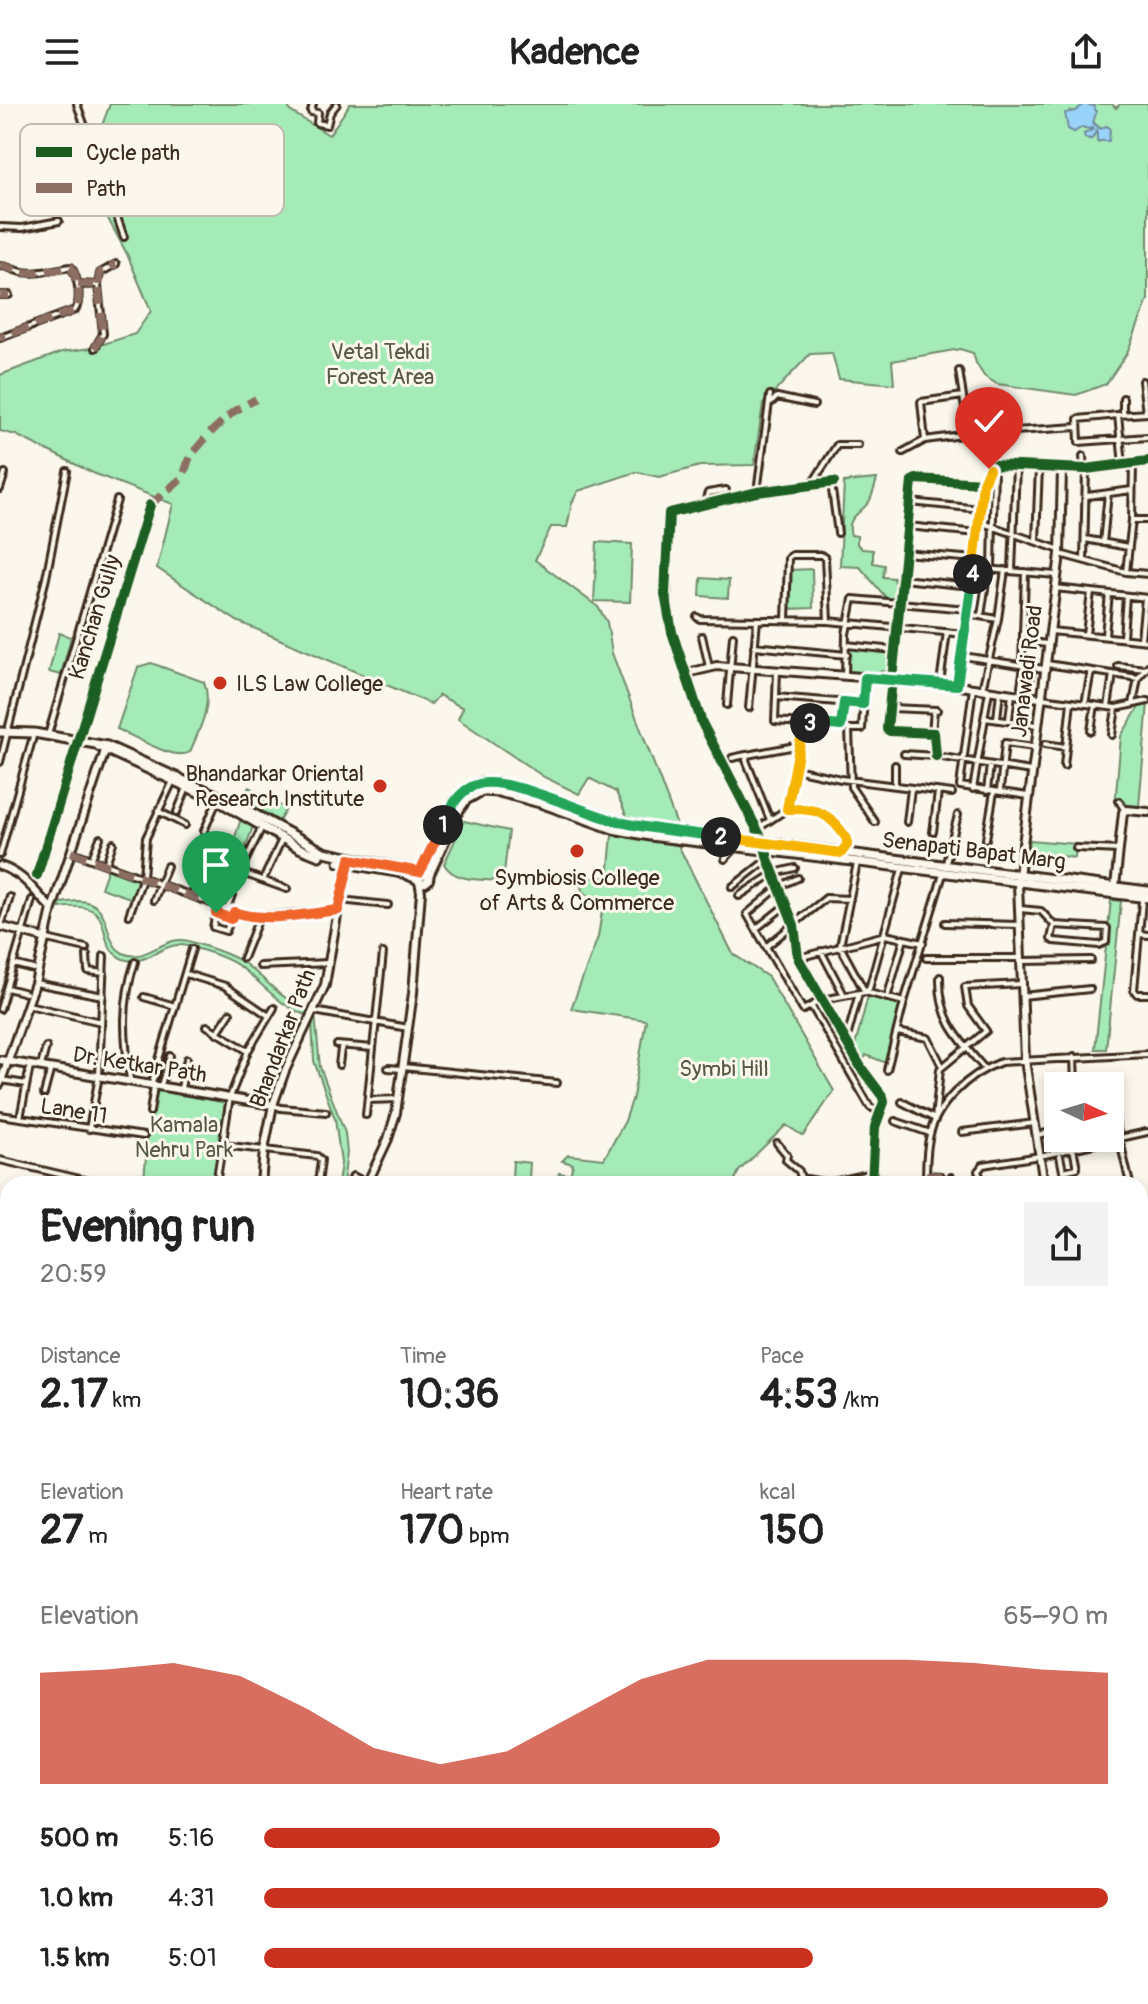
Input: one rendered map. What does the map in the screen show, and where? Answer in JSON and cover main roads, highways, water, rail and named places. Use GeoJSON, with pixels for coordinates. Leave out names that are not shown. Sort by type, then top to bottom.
{"type":"FeatureCollection","features":[{"type":"Feature","properties":{"kind":"main road"},"geometry":{"type":"LineString","coordinates":[[4,732],[34,733],[96,745],[236,804],[315,849],[349,862]]}},
{"type":"Feature","properties":{"kind":"main road"},"geometry":{"type":"LineString","coordinates":[[106,749],[217,801],[299,848],[422,877]]}},
{"type":"Feature","properties":{"kind":"main road","name":"Senapati Bapat Marg"},"geometry":{"type":"LineString","coordinates":[[422,877],[456,800],[468,789],[487,783],[543,796],[615,821],[766,851],[841,853],[1145,900]]}},
{"type":"Feature","properties":{"kind":"main road","name":"Senapati Bapat Marg"},"geometry":{"type":"LineString","coordinates":[[422,877],[459,810],[466,800],[482,791],[499,792],[540,803],[613,829],[902,869],[944,870]]}},
{"type":"Feature","properties":{"kind":"main road","name":"Senapati Bapat Marg"},"geometry":{"type":"LineString","coordinates":[[1019,880],[1148,891]]}},
{"type":"Feature","properties":{"kind":"water"},"geometry":{"type":"Polygon","coordinates":[[[1084,104],[1094,106],[1093,123],[1101,129],[1106,126],[1110,128],[1109,141],[1097,141],[1097,130],[1092,139],[1085,138],[1084,134],[1093,127],[1082,127],[1074,132],[1068,129],[1065,113],[1076,111],[1084,104]]]}},
{"type":"Feature","properties":{"kind":"place","name":"ILS Law College"},"geometry":{"type":"Point","coordinates":[220,683]}},
{"type":"Feature","properties":{"kind":"place","name":"Bhandarkar Oriental Research Institute"},"geometry":{"type":"Point","coordinates":[380,786]}},
{"type":"Feature","properties":{"kind":"place","name":"Symbiosis College of Arts & Commerce"},"geometry":{"type":"Point","coordinates":[577,851]}},
{"type":"Feature","properties":{"kind":"park label","name":"Vetal Tekdi Forest Area"},"geometry":{"type":"Point","coordinates":[380,364]}},
{"type":"Feature","properties":{"kind":"park label","name":"Symbi Hill"},"geometry":{"type":"Point","coordinates":[724,1068]}},
{"type":"Feature","properties":{"kind":"park label","name":"Kamala Nehru Park"},"geometry":{"type":"Point","coordinates":[184,1136]}}]}
